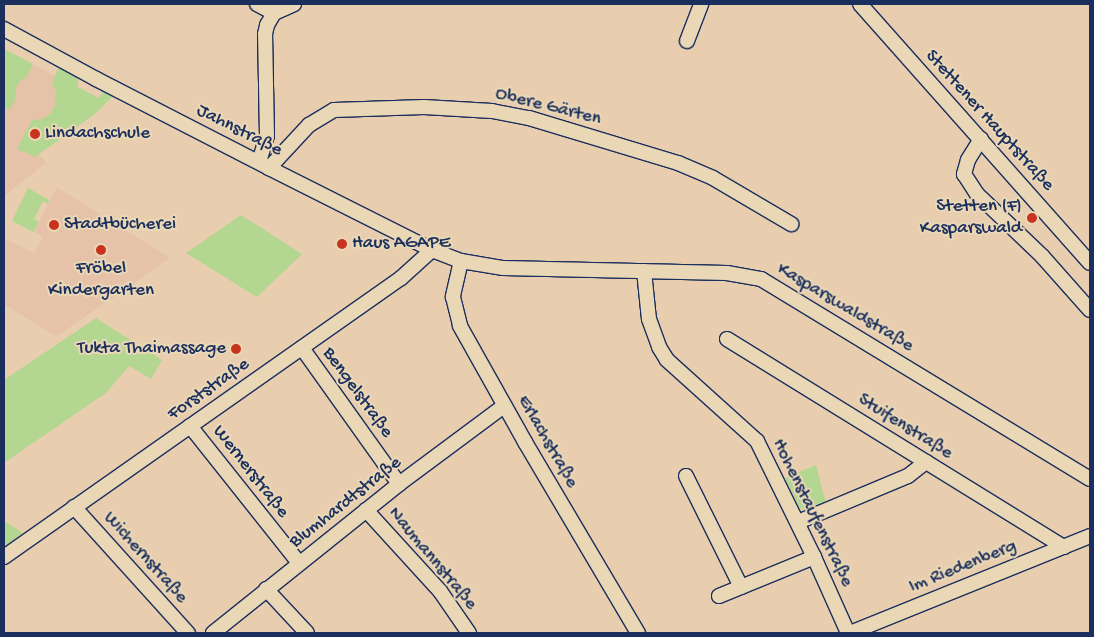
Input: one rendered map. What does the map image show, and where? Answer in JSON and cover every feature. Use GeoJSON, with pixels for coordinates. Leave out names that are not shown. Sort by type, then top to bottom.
{"type":"FeatureCollection","features":[{"type":"Feature","properties":{"kind":"street"},"geometry":{"type":"LineString","coordinates":[[256,4],[274,13]]}},
{"type":"Feature","properties":{"kind":"street"},"geometry":{"type":"LineString","coordinates":[[264,165],[267,136],[266,25],[274,13],[294,4]]}},
{"type":"Feature","properties":{"kind":"street"},"geometry":{"type":"LineString","coordinates":[[687,41],[701,4]]}},
{"type":"Feature","properties":{"kind":"street","name":"Stettener Hauptstraße"},"geometry":{"type":"LineString","coordinates":[[860,4],[1090,263]]}},
{"type":"Feature","properties":{"kind":"street","name":"Jahnstraße"},"geometry":{"type":"LineString","coordinates":[[4,29],[96,80],[432,250],[461,261]]}},
{"type":"Feature","properties":{"kind":"street","name":"Obere Gärten"},"geometry":{"type":"LineString","coordinates":[[264,165],[309,124],[334,110],[424,107],[492,111],[529,118],[678,163],[713,178],[792,224]]}},
{"type":"Feature","properties":{"kind":"street"},"geometry":{"type":"LineString","coordinates":[[981,139],[968,160],[964,174],[977,194],[1042,256],[1090,310]]}},
{"type":"Feature","properties":{"kind":"street","name":"Forststraße"},"geometry":{"type":"LineString","coordinates":[[4,557],[401,278],[432,250]]}},
{"type":"Feature","properties":{"kind":"street","name":"Kasparswaldstraße"},"geometry":{"type":"LineString","coordinates":[[461,261],[503,268],[727,272],[746,275],[774,285],[1090,479]]}},
{"type":"Feature","properties":{"kind":"street","name":"Erlachstraße"},"geometry":{"type":"LineString","coordinates":[[461,261],[454,287],[456,317],[504,406],[638,633]]}},
{"type":"Feature","properties":{"kind":"street","name":"Hohenstaufenstraße"},"geometry":{"type":"LineString","coordinates":[[644,271],[649,319],[659,346],[667,360],[757,441],[798,522],[849,633]]}},
{"type":"Feature","properties":{"kind":"street","name":"Stuifenstraße"},"geometry":{"type":"LineString","coordinates":[[727,339],[1064,547]]}},
{"type":"Feature","properties":{"kind":"street","name":"Bengelstraße"},"geometry":{"type":"LineString","coordinates":[[302,348],[399,484]]}},
{"type":"Feature","properties":{"kind":"street","name":"Blumhardtstraße"},"geometry":{"type":"LineString","coordinates":[[213,633],[399,484],[504,406]]}},
{"type":"Feature","properties":{"kind":"street","name":"Wernerstraße"},"geometry":{"type":"LineString","coordinates":[[190,426],[299,563]]}},
{"type":"Feature","properties":{"kind":"street"},"geometry":{"type":"LineString","coordinates":[[798,522],[908,476],[926,462]]}},
{"type":"Feature","properties":{"kind":"street"},"geometry":{"type":"LineString","coordinates":[[686,476],[741,587]]}},
{"type":"Feature","properties":{"kind":"street","name":"Wichernstraße"},"geometry":{"type":"LineString","coordinates":[[74,507],[188,633]]}},
{"type":"Feature","properties":{"kind":"street","name":"Naumannstraße"},"geometry":{"type":"LineString","coordinates":[[366,510],[440,592],[469,633]]}},
{"type":"Feature","properties":{"kind":"street","name":"Im Riedenberg"},"geometry":{"type":"LineString","coordinates":[[849,633],[1090,536]]}},
{"type":"Feature","properties":{"kind":"street"},"geometry":{"type":"LineString","coordinates":[[719,596],[814,557]]}},
{"type":"Feature","properties":{"kind":"street"},"geometry":{"type":"LineString","coordinates":[[266,589],[307,633]]}},
{"type":"Feature","properties":{"kind":"shaded area","name":"Lindachschule"},"geometry":{"type":"Polygon","coordinates":[[[4,49],[104,102],[39,154],[46,163],[4,196],[4,49]]]}},
{"type":"Feature","properties":{"kind":"shaded area"},"geometry":{"type":"Polygon","coordinates":[[[57,187],[170,258],[56,337],[4,304],[4,238],[34,253],[43,237],[34,232],[57,187]]]}},
{"type":"Feature","properties":{"kind":"green space"},"geometry":{"type":"Polygon","coordinates":[[[4,49],[33,64],[27,77],[20,81],[16,88],[15,100],[10,110],[4,107],[4,49]]]}},
{"type":"Feature","properties":{"kind":"green space"},"geometry":{"type":"Polygon","coordinates":[[[58,68],[78,77],[78,87],[99,98],[103,91],[113,96],[95,114],[35,157],[17,149],[32,120],[42,119],[50,114],[55,106],[56,90],[52,84],[58,68]]]}},
{"type":"Feature","properties":{"kind":"green space"},"geometry":{"type":"Polygon","coordinates":[[[28,188],[49,200],[48,204],[43,201],[34,219],[39,222],[33,232],[12,221],[28,188]]]}},
{"type":"Feature","properties":{"kind":"green space"},"geometry":{"type":"Polygon","coordinates":[[[241,215],[302,254],[257,297],[186,253],[241,215]]]}},
{"type":"Feature","properties":{"kind":"green space"},"geometry":{"type":"Polygon","coordinates":[[[96,318],[162,360],[151,379],[129,366],[107,392],[4,463],[4,380],[96,318]]]}},
{"type":"Feature","properties":{"kind":"green space"},"geometry":{"type":"Polygon","coordinates":[[[816,465],[826,504],[804,510],[800,508],[785,478],[816,465]]]}},
{"type":"Feature","properties":{"kind":"green space"},"geometry":{"type":"Polygon","coordinates":[[[4,521],[23,533],[4,546],[4,521]]]}},
{"type":"Feature","properties":{"kind":"place","name":"Lindachschule"},"geometry":{"type":"Point","coordinates":[35,134]}},
{"type":"Feature","properties":{"kind":"place","name":"Stetten (F) Kasparswald"},"geometry":{"type":"Point","coordinates":[1032,218]}},
{"type":"Feature","properties":{"kind":"place","name":"Stadtbücherei"},"geometry":{"type":"Point","coordinates":[54,225]}},
{"type":"Feature","properties":{"kind":"place","name":"Haus AGAPE"},"geometry":{"type":"Point","coordinates":[342,244]}},
{"type":"Feature","properties":{"kind":"place","name":"Fröbel Kindergarten"},"geometry":{"type":"Point","coordinates":[101,250]}},
{"type":"Feature","properties":{"kind":"place","name":"Tukta Thaimassage"},"geometry":{"type":"Point","coordinates":[236,349]}}]}
